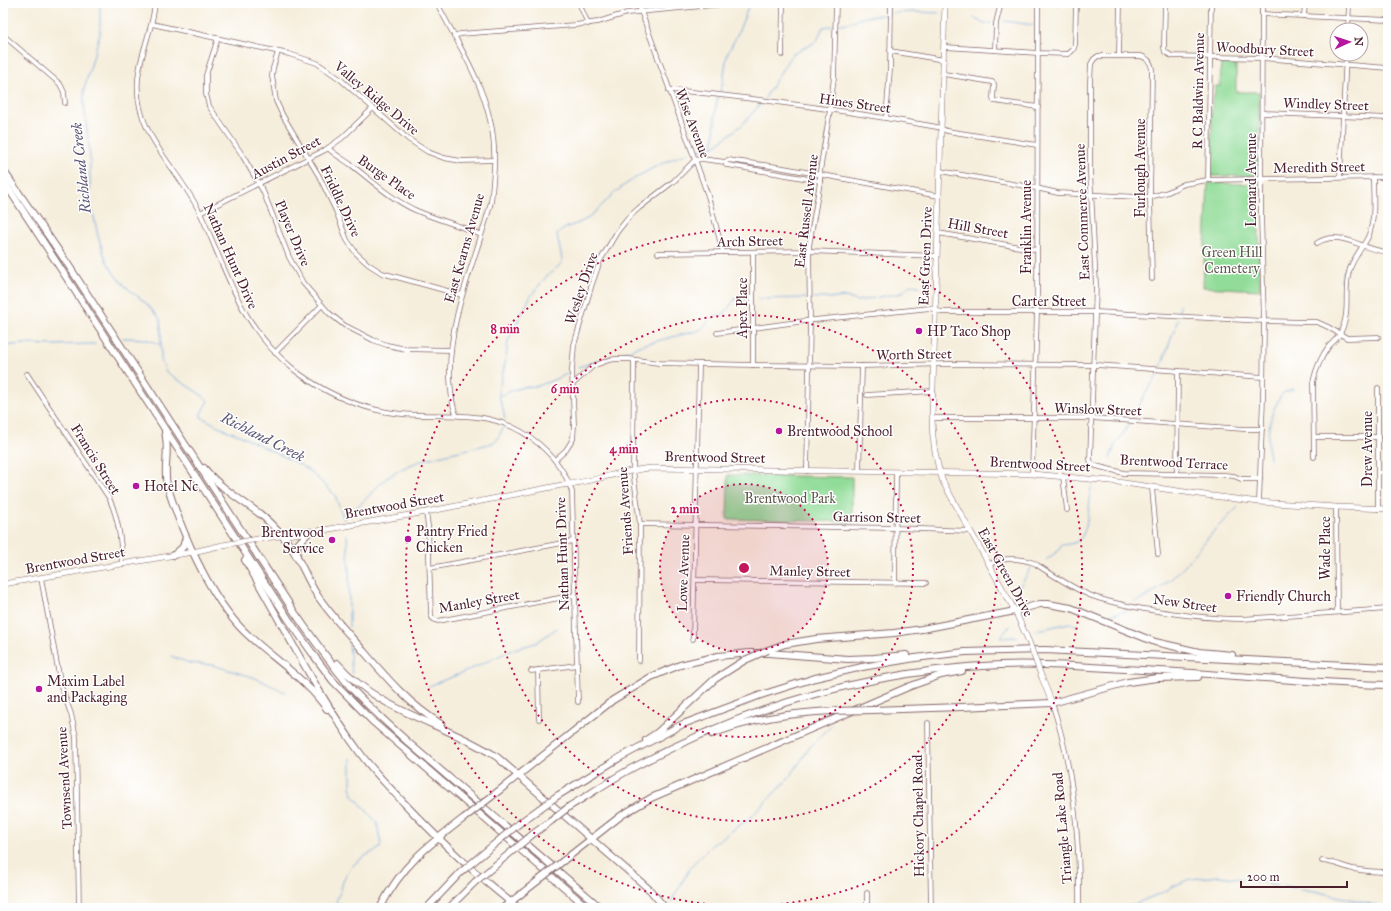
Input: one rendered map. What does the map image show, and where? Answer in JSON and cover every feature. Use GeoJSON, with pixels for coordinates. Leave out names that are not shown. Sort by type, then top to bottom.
{"type":"FeatureCollection","features":[{"type":"Feature","properties":{"kind":"highway"},"geometry":{"type":"LineString","coordinates":[[3,170],[67,263],[281,592],[314,640],[352,688],[416,749],[601,908]]}},
{"type":"Feature","properties":{"kind":"highway"},"geometry":{"type":"LineString","coordinates":[[3,180],[234,535],[315,657],[333,681],[388,736],[588,908]]}},
{"type":"Feature","properties":{"kind":"highway"},"geometry":{"type":"LineString","coordinates":[[163,425],[168,447],[166,480],[186,537],[221,602],[239,626],[263,649],[307,685],[342,727]]}},
{"type":"Feature","properties":{"kind":"highway"},"geometry":{"type":"LineString","coordinates":[[187,448],[197,457],[213,478],[261,515],[288,542],[308,580],[327,608],[392,685],[417,709],[459,736]]}},
{"type":"Feature","properties":{"kind":"highway"},"geometry":{"type":"LineString","coordinates":[[297,558],[297,545],[309,532]]}},
{"type":"Feature","properties":{"kind":"highway"},"geometry":{"type":"LineString","coordinates":[[234,535],[237,546],[281,621],[305,667],[360,754],[438,838],[518,908]]}},
{"type":"Feature","properties":{"kind":"highway"},"geometry":{"type":"LineString","coordinates":[[174,555],[183,547],[186,537]]}},
{"type":"Feature","properties":{"kind":"highway"},"geometry":{"type":"LineString","coordinates":[[427,908],[461,872],[521,822],[558,796],[658,732],[715,679],[746,660],[785,644],[816,639],[894,633],[922,629],[1015,611],[1040,604],[1054,604],[1084,613],[1155,642],[1199,652],[1244,656],[1259,660]]}},
{"type":"Feature","properties":{"kind":"highway"},"geometry":{"type":"LineString","coordinates":[[314,640],[323,647],[345,672],[378,698],[397,709],[479,745],[493,754],[650,890],[664,908]]}},
{"type":"Feature","properties":{"kind":"highway"},"geometry":{"type":"LineString","coordinates":[[380,908],[388,891],[401,873],[417,856],[438,838],[613,700],[651,677],[693,661],[718,656],[750,653],[861,659],[954,650],[965,652]]}},
{"type":"Feature","properties":{"kind":"highway"},"geometry":{"type":"LineString","coordinates":[[619,758],[683,724],[783,688],[838,672],[914,658],[965,652],[1045,650],[1388,667]]}},
{"type":"Feature","properties":{"kind":"highway"},"geometry":{"type":"LineString","coordinates":[[503,908],[622,815],[651,798],[891,694],[941,675],[1003,665]]}},
{"type":"Feature","properties":{"kind":"highway"},"geometry":{"type":"LineString","coordinates":[[449,908],[475,882],[533,834],[570,806],[633,767],[674,746],[711,730],[758,712],[827,690],[905,674],[946,669],[1003,665],[1073,666],[1343,684],[1388,685]]}},
{"type":"Feature","properties":{"kind":"highway"},"geometry":{"type":"LineString","coordinates":[[674,746],[688,743],[731,727],[761,719],[797,713],[1052,703],[1116,685],[1143,680],[1184,677],[1222,678],[1235,676]]}},
{"type":"Feature","properties":{"kind":"main road","name":"East Green Drive"},"geometry":{"type":"LineString","coordinates":[[945,3],[944,74],[932,418],[934,437],[940,472],[951,497],[990,564],[1015,611],[1029,642],[1042,678]]}},
{"type":"Feature","properties":{"kind":"main road","name":"Brentwood Street"},"geometry":{"type":"LineString","coordinates":[[3,584],[193,552],[258,539],[426,512],[570,484],[579,484],[633,470],[652,468],[1032,474],[1111,481],[1259,502],[1388,509]]}},
{"type":"Feature","properties":{"kind":"main road","name":"Triangle Lake Road"},"geometry":{"type":"LineString","coordinates":[[1042,678],[1052,703]]}},
{"type":"Feature","properties":{"kind":"street","name":"Nathan Hunt Drive"},"geometry":{"type":"LineString","coordinates":[[155,3],[152,24],[139,74],[138,93],[144,121],[156,146],[192,197],[238,302],[253,327],[275,353],[297,372],[319,387],[354,403],[376,410],[407,415],[456,414],[490,419],[510,425],[533,439],[549,453],[562,469],[570,484],[572,492],[578,702]]}},
{"type":"Feature","properties":{"kind":"street","name":"East Kearns Avenue"},"geometry":{"type":"LineString","coordinates":[[437,3],[478,82],[486,104],[492,130],[494,160],[491,202],[456,318],[451,350],[451,390],[456,414]]}},
{"type":"Feature","properties":{"kind":"street"},"geometry":{"type":"LineString","coordinates":[[579,3],[588,24]]}},
{"type":"Feature","properties":{"kind":"street","name":"Wise Avenue"},"geometry":{"type":"LineString","coordinates":[[638,3],[708,196],[723,252]]}},
{"type":"Feature","properties":{"kind":"street"},"geometry":{"type":"LineString","coordinates":[[782,55],[783,3]]}},
{"type":"Feature","properties":{"kind":"street","name":"East Russell Avenue"},"geometry":{"type":"LineString","coordinates":[[807,470],[810,321],[809,251],[835,68],[836,3]]}},
{"type":"Feature","properties":{"kind":"street"},"geometry":{"type":"LineString","coordinates":[[886,118],[891,3]]}},
{"type":"Feature","properties":{"kind":"street"},"geometry":{"type":"LineString","coordinates":[[995,50],[996,23],[1001,3]]}},
{"type":"Feature","properties":{"kind":"street","name":"Franklin Avenue"},"geometry":{"type":"LineString","coordinates":[[1032,474],[1038,250],[1038,3]]}},
{"type":"Feature","properties":{"kind":"street"},"geometry":{"type":"LineString","coordinates":[[944,46],[1066,55],[1073,50],[1074,45],[1076,3]]}},
{"type":"Feature","properties":{"kind":"street"},"geometry":{"type":"LineString","coordinates":[[1119,55],[1120,3]]}},
{"type":"Feature","properties":{"kind":"street","name":"Woodbury Street"},"geometry":{"type":"LineString","coordinates":[[1165,3],[1164,47],[1165,52],[1172,56],[1262,58],[1346,66],[1388,68]]}},
{"type":"Feature","properties":{"kind":"street","name":"R C Baldwin Avenue"},"geometry":{"type":"LineString","coordinates":[[1208,180],[1211,3]]}},
{"type":"Feature","properties":{"kind":"street","name":"Leonard Avenue"},"geometry":{"type":"LineString","coordinates":[[1259,502],[1264,321],[1261,180],[1262,3]]}},
{"type":"Feature","properties":{"kind":"street"},"geometry":{"type":"LineString","coordinates":[[1304,16],[1305,3]]}},
{"type":"Feature","properties":{"kind":"street"},"geometry":{"type":"LineString","coordinates":[[1348,22],[1349,3]]}},
{"type":"Feature","properties":{"kind":"street"},"geometry":{"type":"LineString","coordinates":[[454,36],[460,34],[588,24],[627,13],[724,4]]}},
{"type":"Feature","properties":{"kind":"street"},"geometry":{"type":"LineString","coordinates":[[1262,14],[1388,20]]}},
{"type":"Feature","properties":{"kind":"street","name":"Valley Ridge Drive"},"geometry":{"type":"LineString","coordinates":[[152,24],[278,52],[317,63],[340,79],[420,147],[436,156],[462,161],[494,160]]}},
{"type":"Feature","properties":{"kind":"street"},"geometry":{"type":"LineString","coordinates":[[3,35],[60,84],[64,92],[65,103]]}},
{"type":"Feature","properties":{"kind":"street","name":"Player Drive"},"geometry":{"type":"LineString","coordinates":[[218,38],[206,75],[206,94],[208,102],[212,111],[241,154],[258,184],[270,208],[283,245],[303,283],[322,305],[344,325],[373,340],[406,349],[451,350]]}},
{"type":"Feature","properties":{"kind":"street"},"geometry":{"type":"LineString","coordinates":[[890,51],[944,60]]}},
{"type":"Feature","properties":{"kind":"street","name":"Friddle Drive"},"geometry":{"type":"LineString","coordinates":[[278,52],[272,76],[274,93],[283,116],[331,199],[347,240],[361,259],[382,273],[462,296]]}},
{"type":"Feature","properties":{"kind":"street","name":"Furlough Avenue"},"geometry":{"type":"LineString","coordinates":[[1119,55],[1141,56],[1146,58],[1151,63],[1152,69],[1150,197],[1152,279]]}},
{"type":"Feature","properties":{"kind":"street","name":"East Commerce Avenue"},"geometry":{"type":"LineString","coordinates":[[1090,460],[1096,269],[1091,195],[1091,64],[1094,59],[1102,56],[1119,55]]}},
{"type":"Feature","properties":{"kind":"street"},"geometry":{"type":"LineString","coordinates":[[1340,177],[1346,62]]}},
{"type":"Feature","properties":{"kind":"street"},"geometry":{"type":"LineString","coordinates":[[944,74],[992,82],[994,84],[992,98],[994,101],[1038,107]]}},
{"type":"Feature","properties":{"kind":"street","name":"Hines Street"},"geometry":{"type":"LineString","coordinates":[[669,91],[674,90],[709,93],[886,118],[937,127],[947,131],[1038,145]]}},
{"type":"Feature","properties":{"kind":"street","name":"Austin Street"},"geometry":{"type":"LineString","coordinates":[[200,213],[328,148],[342,138],[373,108]]}},
{"type":"Feature","properties":{"kind":"street","name":"Windley Street"},"geometry":{"type":"LineString","coordinates":[[1262,113],[1388,118]]}},
{"type":"Feature","properties":{"kind":"street","name":"Burge Place"},"geometry":{"type":"LineString","coordinates":[[328,148],[334,155],[350,164],[404,204],[446,223],[482,235]]}},
{"type":"Feature","properties":{"kind":"street"},"geometry":{"type":"LineString","coordinates":[[695,160],[702,159],[725,162],[728,160],[749,162],[940,196]]}},
{"type":"Feature","properties":{"kind":"street","name":"Wesley Drive"},"geometry":{"type":"LineString","coordinates":[[555,460],[566,450],[573,439],[573,354],[576,336],[596,272],[606,248],[629,217],[674,181],[695,160]]}},
{"type":"Feature","properties":{"kind":"street"},"geometry":{"type":"LineString","coordinates":[[725,162],[726,165],[820,181]]}},
{"type":"Feature","properties":{"kind":"street","name":"Meredith Street"},"geometry":{"type":"LineString","coordinates":[[940,171],[1058,194],[1150,197],[1168,192],[1184,184],[1208,180],[1388,177]]}},
{"type":"Feature","properties":{"kind":"street"},"geometry":{"type":"LineString","coordinates":[[1314,457],[1313,382],[1315,372],[1322,357],[1340,334],[1344,322],[1347,309],[1347,282],[1349,271],[1367,238],[1373,222],[1373,177]]}},
{"type":"Feature","properties":{"kind":"street","name":"Hill Street"},"geometry":{"type":"LineString","coordinates":[[938,233],[1038,250]]}},
{"type":"Feature","properties":{"kind":"street"},"geometry":{"type":"LineString","coordinates":[[1316,242],[1323,239],[1337,238],[1353,241],[1363,246],[1388,252]]}},
{"type":"Feature","properties":{"kind":"street","name":"Arch Street"},"geometry":{"type":"LineString","coordinates":[[658,253],[809,251],[937,256]]}},
{"type":"Feature","properties":{"kind":"street","name":"Apex Place"},"geometry":{"type":"LineString","coordinates":[[753,252],[753,365]]}},
{"type":"Feature","properties":{"kind":"street"},"geometry":{"type":"LineString","coordinates":[[275,353],[322,305]]}},
{"type":"Feature","properties":{"kind":"street","name":"Carter Street"},"geometry":{"type":"LineString","coordinates":[[717,333],[930,308],[941,312],[1095,312],[1264,321],[1317,322],[1347,338],[1378,337]]}},
{"type":"Feature","properties":{"kind":"street","name":"Worth Street"},"geometry":{"type":"LineString","coordinates":[[573,384],[586,372],[602,362],[616,359],[699,364],[809,366],[934,364],[1094,365],[1263,377]]}},
{"type":"Feature","properties":{"kind":"street","name":"Friends Avenue"},"geometry":{"type":"LineString","coordinates":[[634,360],[633,470],[640,524],[638,661]]}},
{"type":"Feature","properties":{"kind":"street","name":"Lowe Avenue"},"geometry":{"type":"LineString","coordinates":[[693,639],[699,364]]}},
{"type":"Feature","properties":{"kind":"street"},"geometry":{"type":"LineString","coordinates":[[858,471],[862,366]]}},
{"type":"Feature","properties":{"kind":"street"},"geometry":{"type":"LineString","coordinates":[[1177,474],[1178,371]]}},
{"type":"Feature","properties":{"kind":"street","name":"Francis Street"},"geometry":{"type":"LineString","coordinates":[[27,374],[109,498],[115,513],[119,531],[122,564]]}},
{"type":"Feature","properties":{"kind":"street","name":"Drew Avenue"},"geometry":{"type":"LineString","coordinates":[[1378,388],[1378,509]]}},
{"type":"Feature","properties":{"kind":"street"},"geometry":{"type":"LineString","coordinates":[[867,395],[933,392]]}},
{"type":"Feature","properties":{"kind":"street","name":"Winslow Street"},"geometry":{"type":"LineString","coordinates":[[932,418],[1092,418],[1262,429]]}},
{"type":"Feature","properties":{"kind":"street"},"geometry":{"type":"LineString","coordinates":[[1314,437],[1378,437]]}},
{"type":"Feature","properties":{"kind":"street","name":"Brentwood Terrace"},"geometry":{"type":"LineString","coordinates":[[1090,460],[1092,464],[1096,466],[1124,473],[1234,476],[1241,479],[1260,479]]}},
{"type":"Feature","properties":{"kind":"street"},"geometry":{"type":"LineString","coordinates":[[895,583],[896,472]]}},
{"type":"Feature","properties":{"kind":"street"},"geometry":{"type":"LineString","coordinates":[[1063,476],[1067,510]]}},
{"type":"Feature","properties":{"kind":"street"},"geometry":{"type":"LineString","coordinates":[[1152,488],[1158,554]]}},
{"type":"Feature","properties":{"kind":"street","name":"Wade Place"},"geometry":{"type":"LineString","coordinates":[[1336,507],[1337,612]]}},
{"type":"Feature","properties":{"kind":"street"},"geometry":{"type":"LineString","coordinates":[[426,512],[430,568],[573,541]]}},
{"type":"Feature","properties":{"kind":"street","name":"Garrison Street"},"geometry":{"type":"LineString","coordinates":[[640,524],[896,528],[970,531]]}},
{"type":"Feature","properties":{"kind":"street","name":"New Street"},"geometry":{"type":"LineString","coordinates":[[990,564],[1007,560],[1026,560],[1034,563],[1088,594],[1105,601],[1186,616],[1242,619],[1388,609]]}},
{"type":"Feature","properties":{"kind":"street","name":"Manley Street"},"geometry":{"type":"LineString","coordinates":[[430,568],[431,615],[434,620],[438,621],[575,595]]}},
{"type":"Feature","properties":{"kind":"street","name":"Townsend Avenue"},"geometry":{"type":"LineString","coordinates":[[41,578],[61,686],[71,714],[76,737],[79,908]]}},
{"type":"Feature","properties":{"kind":"street","name":"Manley Street"},"geometry":{"type":"LineString","coordinates":[[694,580],[926,583]]}},
{"type":"Feature","properties":{"kind":"street"},"geometry":{"type":"LineString","coordinates":[[531,671],[577,665]]}},
{"type":"Feature","properties":{"kind":"street"},"geometry":{"type":"LineString","coordinates":[[538,670],[539,719]]}},
{"type":"Feature","properties":{"kind":"street","name":"Triangle Lake Road"},"geometry":{"type":"LineString","coordinates":[[1052,703],[1068,758],[1074,792],[1078,843],[1079,908]]}},
{"type":"Feature","properties":{"kind":"street","name":"Hickory Chapel Road"},"geometry":{"type":"LineString","coordinates":[[928,723],[931,908]]}},
{"type":"Feature","properties":{"kind":"street"},"geometry":{"type":"LineString","coordinates":[[1322,861],[1334,862],[1352,869],[1388,872]]}},
{"type":"Feature","properties":{"kind":"street"},"geometry":{"type":"LineString","coordinates":[[867,893],[867,908]]}},
{"type":"Feature","properties":{"kind":"green space"},"geometry":{"type":"Polygon","coordinates":[[[1221,64],[1236,64],[1236,92],[1259,92],[1259,176],[1211,176],[1212,102],[1215,86],[1220,86],[1221,64]]]}},
{"type":"Feature","properties":{"kind":"green space","name":"Green Hill Cemetery"},"geometry":{"type":"Polygon","coordinates":[[[1208,183],[1258,185],[1260,290],[1203,287],[1208,183]]]}},
{"type":"Feature","properties":{"kind":"green space","name":"Brentwood Park"},"geometry":{"type":"Polygon","coordinates":[[[728,475],[852,477],[852,522],[727,519],[728,475]]]}},
{"type":"Feature","properties":{"kind":"waterway","name":"Richland Creek"},"geometry":{"type":"LineString","coordinates":[[100,3],[100,34],[84,89],[84,104],[90,156],[90,199],[98,236],[106,260],[115,275],[125,286],[147,304],[160,319],[161,360],[166,372],[203,396],[208,401],[201,413],[201,417],[297,463],[311,472],[335,495],[344,520]]}},
{"type":"Feature","properties":{"kind":"waterway"},"geometry":{"type":"LineString","coordinates":[[720,92],[727,55],[738,33],[749,3]]}},
{"type":"Feature","properties":{"kind":"waterway"},"geometry":{"type":"LineString","coordinates":[[893,13],[939,13]]}},
{"type":"Feature","properties":{"kind":"waterway"},"geometry":{"type":"LineString","coordinates":[[840,24],[865,17],[888,14]]}},
{"type":"Feature","properties":{"kind":"waterway"},"geometry":{"type":"LineString","coordinates":[[974,18],[984,24],[991,23]]}},
{"type":"Feature","properties":{"kind":"waterway"},"geometry":{"type":"LineString","coordinates":[[1004,21],[1033,25]]}},
{"type":"Feature","properties":{"kind":"waterway"},"geometry":{"type":"LineString","coordinates":[[765,98],[793,54],[817,41],[823,27],[833,26]]}},
{"type":"Feature","properties":{"kind":"waterway"},"geometry":{"type":"LineString","coordinates":[[713,146],[718,97]]}},
{"type":"Feature","properties":{"kind":"waterway"},"geometry":{"type":"LineString","coordinates":[[697,151],[713,147],[742,125],[761,103]]}},
{"type":"Feature","properties":{"kind":"waterway"},"geometry":{"type":"LineString","coordinates":[[505,419],[499,397],[499,388],[505,364],[508,341],[530,297],[546,277],[561,264],[562,259],[557,235],[567,227],[590,216],[618,190],[634,179],[661,164],[688,153]]}},
{"type":"Feature","properties":{"kind":"waterway"},"geometry":{"type":"LineString","coordinates":[[1341,281],[1344,270]]}},
{"type":"Feature","properties":{"kind":"waterway"},"geometry":{"type":"LineString","coordinates":[[814,298],[846,297],[857,301],[902,293],[910,285],[919,286],[924,291]]}},
{"type":"Feature","properties":{"kind":"waterway"},"geometry":{"type":"LineString","coordinates":[[757,299],[806,298]]}},
{"type":"Feature","properties":{"kind":"waterway"},"geometry":{"type":"LineString","coordinates":[[578,367],[613,357],[645,344],[700,330],[714,316],[724,314],[735,299],[750,299]]}},
{"type":"Feature","properties":{"kind":"waterway"},"geometry":{"type":"LineString","coordinates":[[1179,313],[1180,305]]}},
{"type":"Feature","properties":{"kind":"waterway"},"geometry":{"type":"LineString","coordinates":[[1161,367],[1178,319]]}},
{"type":"Feature","properties":{"kind":"waterway"},"geometry":{"type":"LineString","coordinates":[[123,338],[137,338],[160,345]]}},
{"type":"Feature","properties":{"kind":"waterway"},"geometry":{"type":"LineString","coordinates":[[3,346],[24,344],[95,344]]}},
{"type":"Feature","properties":{"kind":"waterway"},"geometry":{"type":"LineString","coordinates":[[500,396],[524,387],[538,386],[569,372]]}},
{"type":"Feature","properties":{"kind":"waterway"},"geometry":{"type":"LineString","coordinates":[[1133,418],[1145,394],[1159,373]]}},
{"type":"Feature","properties":{"kind":"waterway"},"geometry":{"type":"LineString","coordinates":[[1269,459],[1268,433],[1274,408],[1283,393],[1293,389]]}},
{"type":"Feature","properties":{"kind":"waterway"},"geometry":{"type":"LineString","coordinates":[[1110,458],[1115,445],[1130,423]]}},
{"type":"Feature","properties":{"kind":"waterway"},"geometry":{"type":"LineString","coordinates":[[343,514],[357,507],[385,479],[401,469],[426,459],[492,443],[497,440],[504,426]]}},
{"type":"Feature","properties":{"kind":"waterway"},"geometry":{"type":"LineString","coordinates":[[1046,560],[1058,551],[1062,545],[1072,544],[1083,535],[1088,514],[1091,487]]}},
{"type":"Feature","properties":{"kind":"waterway"},"geometry":{"type":"LineString","coordinates":[[1135,602],[1148,596],[1169,581],[1238,507]]}},
{"type":"Feature","properties":{"kind":"waterway","name":"Richland Creek"},"geometry":{"type":"LineString","coordinates":[[347,535],[349,568],[349,627]]}},
{"type":"Feature","properties":{"kind":"waterway"},"geometry":{"type":"LineString","coordinates":[[1017,596],[1018,589],[1031,568]]}},
{"type":"Feature","properties":{"kind":"waterway"},"geometry":{"type":"LineString","coordinates":[[1106,616],[1126,611]]}},
{"type":"Feature","properties":{"kind":"waterway"},"geometry":{"type":"LineString","coordinates":[[1034,631],[1069,623],[1078,626]]}},
{"type":"Feature","properties":{"kind":"waterway"},"geometry":{"type":"LineString","coordinates":[[1000,638],[1010,626]]}},
{"type":"Feature","properties":{"kind":"waterway"},"geometry":{"type":"LineString","coordinates":[[429,686],[462,673],[514,649],[536,643],[557,628]]}},
{"type":"Feature","properties":{"kind":"waterway"},"geometry":{"type":"LineString","coordinates":[[1000,638],[1018,637]]}},
{"type":"Feature","properties":{"kind":"waterway","name":"Richland Creek"},"geometry":{"type":"LineString","coordinates":[[349,644],[352,673]]}},
{"type":"Feature","properties":{"kind":"waterway"},"geometry":{"type":"LineString","coordinates":[[171,656],[189,663],[212,665],[253,677],[285,692]]}},
{"type":"Feature","properties":{"kind":"waterway"},"geometry":{"type":"LineString","coordinates":[[671,902],[692,865],[712,845],[751,817],[787,781],[810,747],[832,725]]}},
{"type":"Feature","properties":{"kind":"waterway","name":"Richland Creek"},"geometry":{"type":"LineString","coordinates":[[335,908],[343,881],[349,870],[361,858],[380,848],[381,845],[377,823],[353,795],[351,786],[351,758]]}},
{"type":"Feature","properties":{"kind":"waterway"},"geometry":{"type":"LineString","coordinates":[[1125,908],[1191,879],[1218,876],[1319,892],[1388,908]]}},
{"type":"Feature","properties":{"kind":"place","name":"HP Taco Shop"},"geometry":{"type":"Point","coordinates":[919,331]}},
{"type":"Feature","properties":{"kind":"place","name":"Brentwood School"},"geometry":{"type":"Point","coordinates":[779,431]}},
{"type":"Feature","properties":{"kind":"place","name":"Hotel Nc"},"geometry":{"type":"Point","coordinates":[136,486]}},
{"type":"Feature","properties":{"kind":"place","name":"Pantry Fried Chicken"},"geometry":{"type":"Point","coordinates":[408,539]}},
{"type":"Feature","properties":{"kind":"place","name":"Brentwood Service"},"geometry":{"type":"Point","coordinates":[332,540]}},
{"type":"Feature","properties":{"kind":"place","name":"Friendly Church"},"geometry":{"type":"Point","coordinates":[1228,596]}},
{"type":"Feature","properties":{"kind":"place","name":"Maxim Label and Packaging"},"geometry":{"type":"Point","coordinates":[39,689]}}]}
